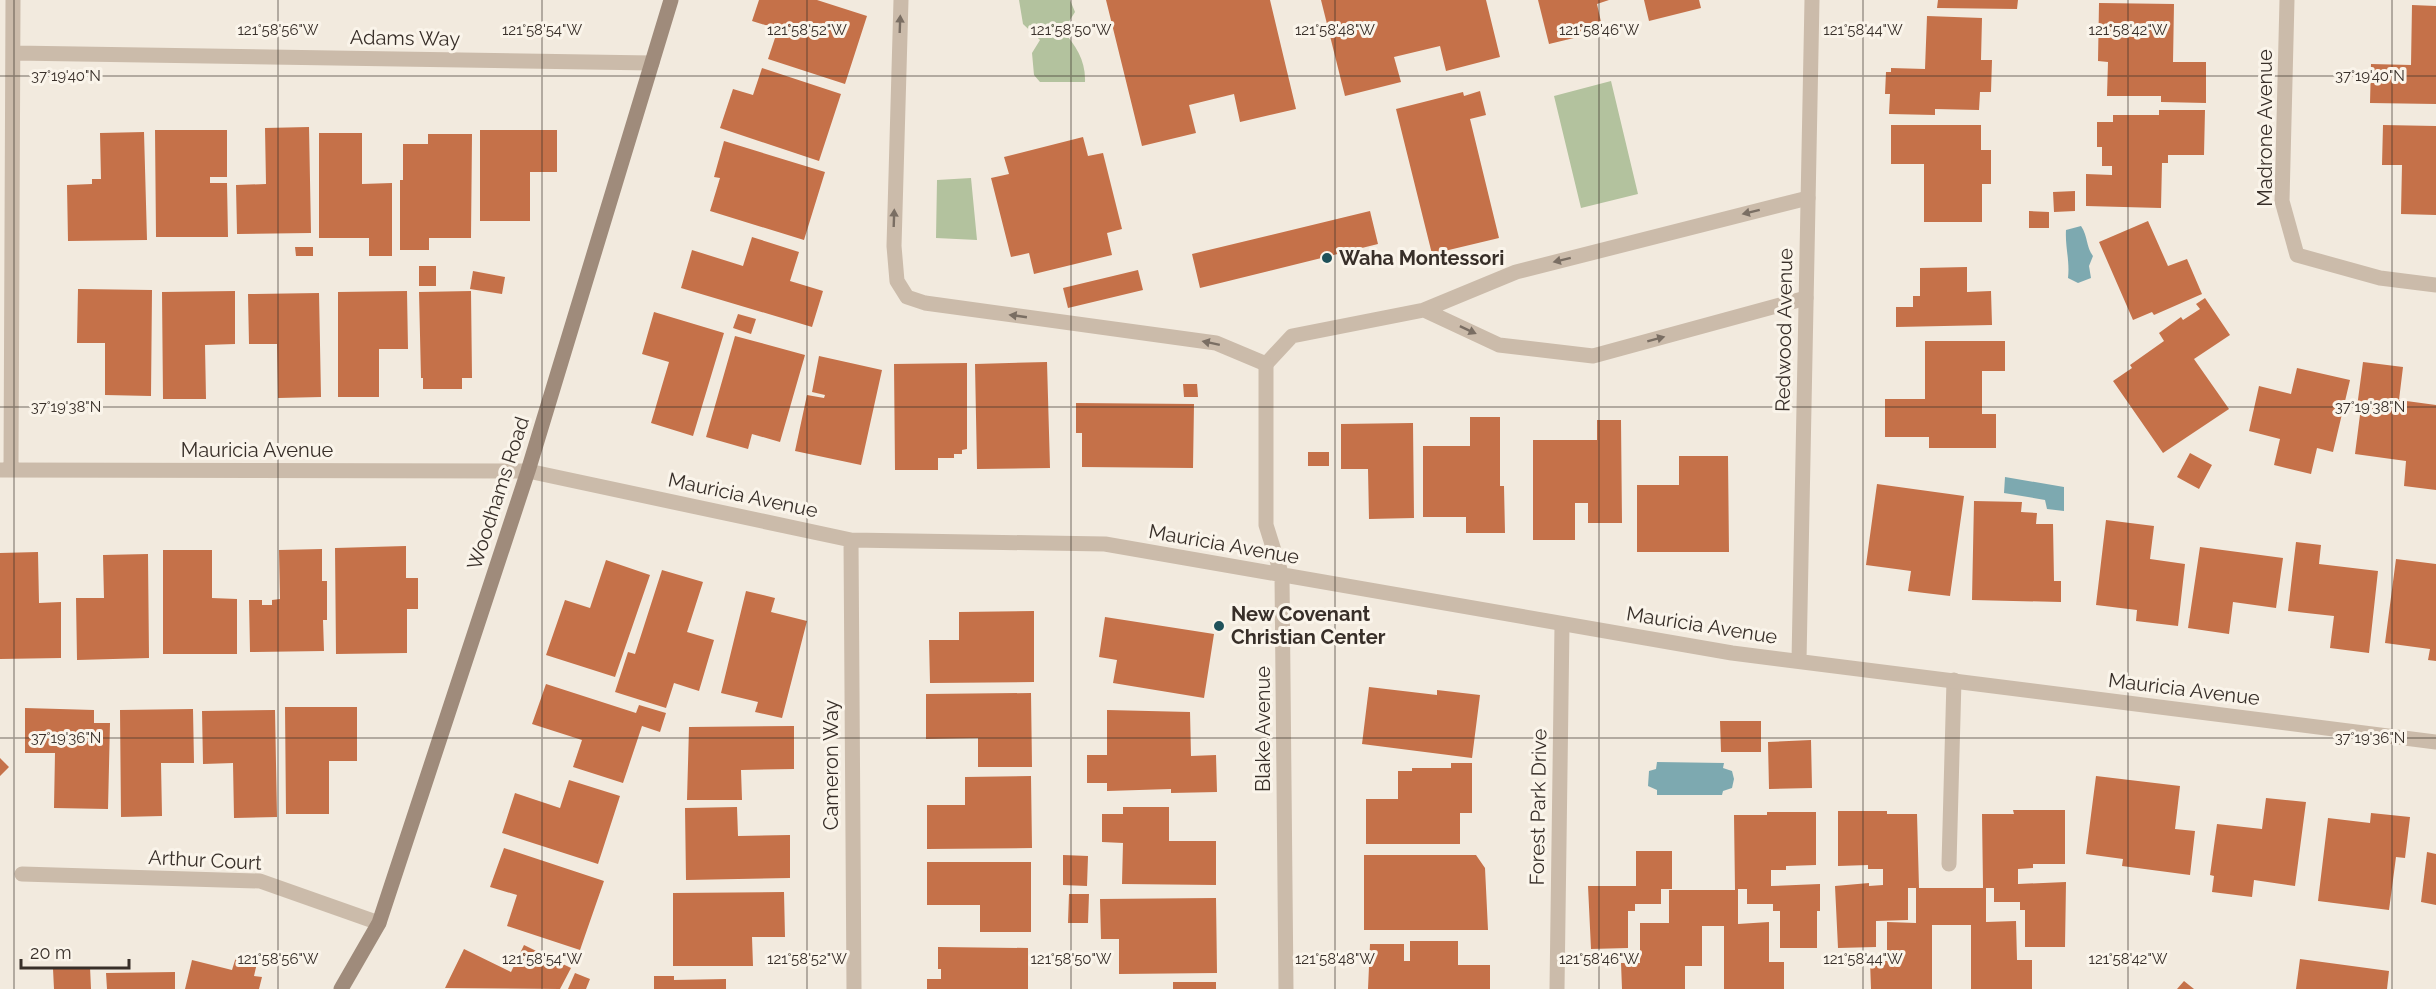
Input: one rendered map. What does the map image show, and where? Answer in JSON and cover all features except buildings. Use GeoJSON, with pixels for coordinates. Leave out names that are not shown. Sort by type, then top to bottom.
{"type":"FeatureCollection","features":[{"type":"Feature","properties":{"kind":"street"},"geometry":{"type":"LineString","coordinates":[[6,470],[13,0]]}},
{"type":"Feature","properties":{"kind":"street","name":"Woodhams Road"},"geometry":{"type":"LineString","coordinates":[[341,989],[379,923],[528,471],[671,0]]}},
{"type":"Feature","properties":{"kind":"street"},"geometry":{"type":"LineString","coordinates":[[901,0],[894,246],[897,281],[907,297],[925,303],[1216,343],[1266,364],[1292,336],[1424,310],[1516,272],[1808,198]]}},
{"type":"Feature","properties":{"kind":"street","name":"Redwood Avenue"},"geometry":{"type":"LineString","coordinates":[[1799,661],[1812,0]]}},
{"type":"Feature","properties":{"kind":"street","name":"Madrone Avenue"},"geometry":{"type":"LineString","coordinates":[[2287,0],[2282,201],[2298,255],[2380,278],[2436,285]]}},
{"type":"Feature","properties":{"kind":"street","name":"Adams Way"},"geometry":{"type":"LineString","coordinates":[[14,53],[652,63]]}},
{"type":"Feature","properties":{"kind":"street"},"geometry":{"type":"LineString","coordinates":[[1424,310],[1498,345],[1593,356],[1806,298]]}},
{"type":"Feature","properties":{"kind":"street","name":"Blake Avenue"},"geometry":{"type":"LineString","coordinates":[[1266,364],[1266,525],[1282,576],[1286,989]]}},
{"type":"Feature","properties":{"kind":"street","name":"Mauricia Avenue"},"geometry":{"type":"LineString","coordinates":[[6,470],[528,471],[851,540],[1105,544],[1732,653],[2436,742]]}},
{"type":"Feature","properties":{"kind":"street","name":"Cameron Way"},"geometry":{"type":"LineString","coordinates":[[851,540],[854,989]]}},
{"type":"Feature","properties":{"kind":"street","name":"Forest Park Drive"},"geometry":{"type":"LineString","coordinates":[[1557,989],[1562,625]]}},
{"type":"Feature","properties":{"kind":"street"},"geometry":{"type":"LineString","coordinates":[[1949,864],[1954,680]]}},
{"type":"Feature","properties":{"kind":"street","name":"Arthur Court"},"geometry":{"type":"LineString","coordinates":[[22,874],[260,881],[379,923]]}},
{"type":"Feature","properties":{"kind":"green space"},"geometry":{"type":"Polygon","coordinates":[[[1019,0],[1070,0],[1075,12],[1063,31],[1079,54],[1084,67],[1085,82],[1040,82],[1034,75],[1032,53],[1040,40],[1023,24],[1019,0]]]}},
{"type":"Feature","properties":{"kind":"green space"},"geometry":{"type":"Polygon","coordinates":[[[1611,81],[1638,194],[1581,208],[1554,96],[1611,81]]]}},
{"type":"Feature","properties":{"kind":"green space"},"geometry":{"type":"Polygon","coordinates":[[[971,178],[977,240],[936,238],[937,180],[971,178]]]}},
{"type":"Feature","properties":{"kind":"water"},"geometry":{"type":"Polygon","coordinates":[[[2081,226],[2093,256],[2089,266],[2091,278],[2078,283],[2068,278],[2066,230],[2081,226]]]}},
{"type":"Feature","properties":{"kind":"water"},"geometry":{"type":"Polygon","coordinates":[[[2005,477],[2064,487],[2064,511],[2047,509],[2045,500],[2004,493],[2005,477]]]}},
{"type":"Feature","properties":{"kind":"water"},"geometry":{"type":"Polygon","coordinates":[[[1657,762],[1724,763],[1723,768],[1732,771],[1734,779],[1732,788],[1723,791],[1722,795],[1657,795],[1657,790],[1648,786],[1649,771],[1656,769],[1657,762]]]}},
{"type":"Feature","properties":{"kind":"place","name":"Waha Montessori"},"geometry":{"type":"Point","coordinates":[1327,258]}},
{"type":"Feature","properties":{"kind":"place","name":"New Covenant Christian Center"},"geometry":{"type":"Point","coordinates":[1219,626]}}]}
